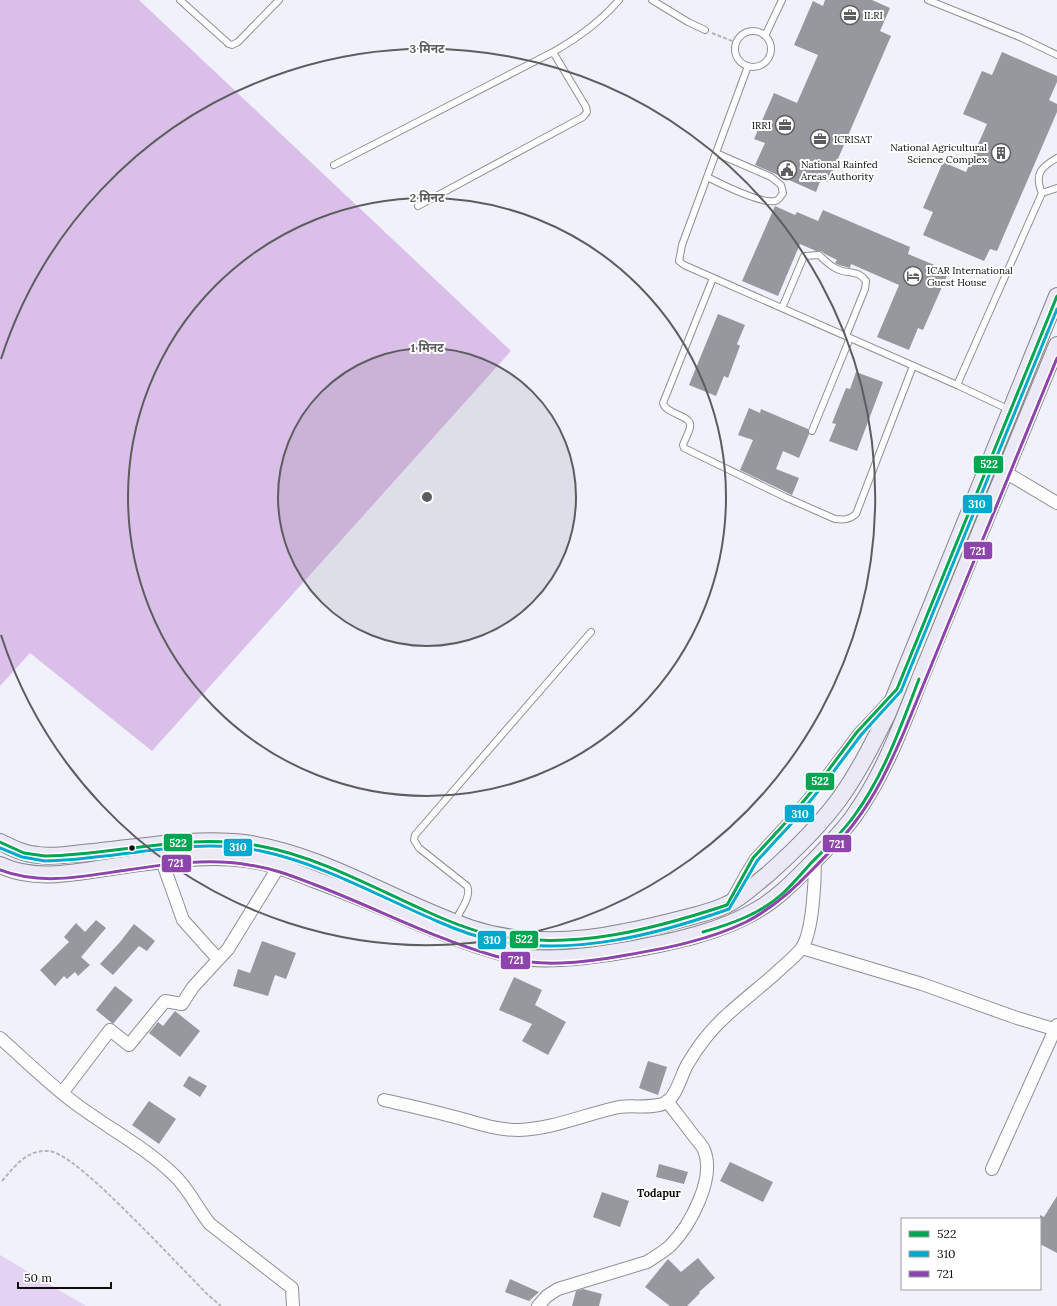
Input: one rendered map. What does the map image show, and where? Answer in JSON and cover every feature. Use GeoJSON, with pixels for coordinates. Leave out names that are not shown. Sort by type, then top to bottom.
{"type":"FeatureCollection","features":[{"type":"Feature","properties":{"kind":"street"},"geometry":{"type":"LineString","coordinates":[[0,842],[18,851],[45,856],[197,842],[229,842],[260,846],[274,849],[324,866],[454,922],[496,936],[522,940],[571,940],[635,930],[675,921],[727,905],[742,895],[782,862],[829,812],[852,779],[887,715],[1057,296]]}},
{"type":"Feature","properties":{"kind":"street"},"geometry":{"type":"LineString","coordinates":[[0,865],[23,873],[53,875],[162,861],[205,858],[244,858],[279,866],[328,884],[439,931],[482,947],[517,956],[551,958],[584,956],[627,950],[654,945],[715,929],[755,912],[781,894],[835,840],[868,794],[891,749],[1057,345]]}},
{"type":"Feature","properties":{"kind":"street"},"geometry":{"type":"LineString","coordinates":[[1005,472],[1057,503]]}},
{"type":"Feature","properties":{"kind":"street"},"geometry":{"type":"LineString","coordinates":[[384,1100],[452,1116],[486,1127],[520,1130],[561,1123],[619,1107],[634,1105],[657,1105],[667,1102],[686,1066],[700,1044],[714,1027],[802,948],[807,933],[814,900],[818,857],[806,837]]}},
{"type":"Feature","properties":{"kind":"street"},"geometry":{"type":"LineString","coordinates":[[162,861],[183,920],[218,959]]}},
{"type":"Feature","properties":{"kind":"street"},"geometry":{"type":"LineString","coordinates":[[62,1093],[110,1030],[129,1044],[165,1002],[182,1004],[193,987],[228,949],[279,866]]}},
{"type":"Feature","properties":{"kind":"street"},"geometry":{"type":"LineString","coordinates":[[802,948],[922,984],[1017,1018],[1056,1028],[992,1169]]}},
{"type":"Feature","properties":{"kind":"street"},"geometry":{"type":"LineString","coordinates":[[0,1038],[43,1078],[62,1093],[138,1146],[174,1175],[186,1189],[201,1213],[210,1224],[292,1288],[293,1306]]}},
{"type":"Feature","properties":{"kind":"street"},"geometry":{"type":"LineString","coordinates":[[538,1306],[547,1296],[558,1289],[648,1262],[670,1246],[682,1232],[692,1215],[707,1178],[708,1163],[704,1149],[667,1102]]}},
{"type":"Feature","properties":{"kind":"lane"},"geometry":{"type":"LineString","coordinates":[[180,0],[229,44],[232,45],[238,42],[279,0]]}},
{"type":"Feature","properties":{"kind":"lane"},"geometry":{"type":"LineString","coordinates":[[334,165],[569,43],[593,26],[619,0]]}},
{"type":"Feature","properties":{"kind":"lane"},"geometry":{"type":"LineString","coordinates":[[652,0],[688,22],[705,30]]}},
{"type":"Feature","properties":{"kind":"lane"},"geometry":{"type":"LineString","coordinates":[[765,36],[782,0]]}},
{"type":"Feature","properties":{"kind":"lane"},"geometry":{"type":"LineString","coordinates":[[928,0],[1022,38],[1057,55]]}},
{"type":"Feature","properties":{"kind":"lane"},"geometry":{"type":"LineString","coordinates":[[749,32],[761,33],[769,41],[771,46],[769,58],[759,66],[748,66],[739,59],[736,48],[737,43],[744,34],[749,32]]}},
{"type":"Feature","properties":{"kind":"lane"},"geometry":{"type":"LineString","coordinates":[[418,206],[583,117],[586,112],[586,107],[553,52]]}},
{"type":"Feature","properties":{"kind":"lane"},"geometry":{"type":"LineString","coordinates":[[748,66],[682,245],[680,261],[684,265],[958,385],[1010,410]]}},
{"type":"Feature","properties":{"kind":"lane"},"geometry":{"type":"LineString","coordinates":[[707,177],[759,199],[774,201],[779,199],[783,193],[782,185],[771,177],[716,153]]}},
{"type":"Feature","properties":{"kind":"lane"},"geometry":{"type":"LineString","coordinates":[[958,385],[1042,193],[1038,181],[1039,174],[1044,167],[1057,158]]}},
{"type":"Feature","properties":{"kind":"lane"},"geometry":{"type":"LineString","coordinates":[[1042,193],[1057,188]]}},
{"type":"Feature","properties":{"kind":"lane"},"geometry":{"type":"LineString","coordinates":[[782,308],[804,256],[819,255],[837,269],[854,272],[862,276],[866,281],[865,289],[848,337],[812,431]]}},
{"type":"Feature","properties":{"kind":"lane"},"geometry":{"type":"LineString","coordinates":[[713,278],[663,403],[664,406],[666,409],[687,419],[690,422],[691,426],[683,445],[684,448],[798,503],[835,519],[844,520],[851,518],[856,514],[913,366]]}},
{"type":"Feature","properties":{"kind":"lane"},"geometry":{"type":"LineString","coordinates":[[454,922],[468,895],[469,890],[467,886],[419,848],[414,840],[415,835],[591,632]]}},
{"type":"Feature","properties":{"kind":"lane"},"geometry":{"type":"LineString","coordinates":[[727,905],[753,858],[797,809],[857,732],[897,689]]}},
{"type":"Feature","properties":{"kind":"path"},"geometry":{"type":"LineString","coordinates":[[705,30],[737,43]]}},
{"type":"Feature","properties":{"kind":"path"},"geometry":{"type":"LineString","coordinates":[[2,1181],[20,1160],[29,1154],[40,1151],[50,1151],[63,1156],[106,1192],[207,1294],[221,1306]]}},
{"type":"Feature","properties":{"kind":"shaded area"},"geometry":{"type":"Polygon","coordinates":[[[0,0],[139,0],[511,351],[152,751],[30,653],[0,686],[0,0]]]}},
{"type":"Feature","properties":{"kind":"shaded area"},"geometry":{"type":"Polygon","coordinates":[[[0,1255],[86,1306],[0,1306],[0,1255]]]}},
{"type":"Feature","properties":{"kind":"building"},"geometry":{"type":"Polygon","coordinates":[[[825,0],[872,0],[890,8],[880,31],[891,36],[828,182],[821,179],[816,192],[755,165],[765,143],[754,139],[774,93],[797,103],[818,55],[794,45],[813,1],[823,6],[825,0]]]}},
{"type":"Feature","properties":{"kind":"building","name":"National Agricultural Science Complex"},"geometry":{"type":"Polygon","coordinates":[[[1002,52],[1057,76],[1057,82],[1049,100],[1057,104],[1057,112],[997,251],[990,249],[984,261],[923,235],[933,212],[923,208],[943,162],[966,172],[987,124],[963,114],[982,71],[992,75],[1002,52]]]}},
{"type":"Feature","properties":{"kind":"building","name":"ICAR International Guest House"},"geometry":{"type":"Polygon","coordinates":[[[775,206],[795,215],[797,212],[818,221],[823,210],[910,247],[908,254],[949,271],[923,330],[918,328],[909,350],[877,337],[899,285],[851,264],[850,268],[839,265],[835,263],[837,260],[821,251],[816,251],[800,244],[778,296],[742,281],[775,206]]]}},
{"type":"Feature","properties":{"kind":"building"},"geometry":{"type":"Polygon","coordinates":[[[718,314],[745,325],[737,344],[740,346],[728,378],[724,376],[716,396],[689,385],[718,314]]]}},
{"type":"Feature","properties":{"kind":"building"},"geometry":{"type":"Polygon","coordinates":[[[856,372],[883,382],[857,451],[829,441],[836,424],[832,423],[846,388],[850,389],[856,372]]]}},
{"type":"Feature","properties":{"kind":"building"},"geometry":{"type":"Polygon","coordinates":[[[749,408],[760,413],[761,409],[808,429],[809,434],[799,458],[783,451],[776,469],[799,478],[792,495],[740,470],[753,440],[738,435],[749,408]]]}},
{"type":"Feature","properties":{"kind":"building"},"geometry":{"type":"Polygon","coordinates":[[[96,920],[106,928],[81,957],[90,965],[78,976],[75,972],[67,979],[64,976],[55,986],[40,970],[69,942],[64,937],[76,923],[85,932],[96,920]]]}},
{"type":"Feature","properties":{"kind":"building"},"geometry":{"type":"Polygon","coordinates":[[[134,924],[155,941],[147,951],[139,946],[113,975],[100,964],[134,924]]]}},
{"type":"Feature","properties":{"kind":"building"},"geometry":{"type":"Polygon","coordinates":[[[262,941],[296,953],[286,979],[275,975],[268,996],[233,986],[238,969],[250,973],[262,941]]]}},
{"type":"Feature","properties":{"kind":"building"},"geometry":{"type":"Polygon","coordinates":[[[514,977],[542,990],[535,1005],[566,1022],[548,1055],[522,1041],[532,1024],[499,1010],[514,977]]]}},
{"type":"Feature","properties":{"kind":"building"},"geometry":{"type":"Polygon","coordinates":[[[115,986],[133,1000],[113,1024],[96,1010],[115,986]]]}},
{"type":"Feature","properties":{"kind":"building"},"geometry":{"type":"Polygon","coordinates":[[[175,1011],[200,1031],[180,1057],[149,1033],[158,1022],[163,1026],[175,1011]]]}},
{"type":"Feature","properties":{"kind":"building"},"geometry":{"type":"Polygon","coordinates":[[[648,1061],[667,1067],[658,1095],[639,1088],[648,1061]]]}},
{"type":"Feature","properties":{"kind":"building"},"geometry":{"type":"Polygon","coordinates":[[[189,1076],[207,1086],[200,1097],[183,1086],[189,1076]]]}},
{"type":"Feature","properties":{"kind":"building"},"geometry":{"type":"Polygon","coordinates":[[[149,1101],[176,1119],[159,1144],[132,1125],[149,1101]]]}},
{"type":"Feature","properties":{"kind":"building"},"geometry":{"type":"Polygon","coordinates":[[[730,1162],[773,1182],[763,1202],[720,1181],[730,1162]]]}},
{"type":"Feature","properties":{"kind":"building"},"geometry":{"type":"Polygon","coordinates":[[[659,1164],[688,1172],[684,1184],[656,1177],[659,1164]]]}},
{"type":"Feature","properties":{"kind":"building"},"geometry":{"type":"Polygon","coordinates":[[[602,1192],[629,1201],[620,1227],[593,1217],[602,1192]]]}},
{"type":"Feature","properties":{"kind":"building"},"geometry":{"type":"Polygon","coordinates":[[[1057,1196],[1057,1253],[1041,1245],[1040,1215],[1044,1217],[1057,1196]]]}},
{"type":"Feature","properties":{"kind":"building"},"geometry":{"type":"Polygon","coordinates":[[[698,1258],[715,1278],[699,1292],[700,1293],[687,1306],[670,1306],[645,1287],[668,1259],[681,1272],[698,1258]]]}},
{"type":"Feature","properties":{"kind":"building"},"geometry":{"type":"Polygon","coordinates":[[[510,1279],[539,1292],[529,1301],[505,1292],[510,1279]]]}},
{"type":"Feature","properties":{"kind":"building"},"geometry":{"type":"Polygon","coordinates":[[[583,1289],[602,1294],[599,1306],[572,1306],[576,1291],[583,1289]]]}},
{"type":"Feature","properties":{"kind":"transit line","name":"522"},"geometry":{"type":"LineString","coordinates":[[0,842],[24,853],[45,856],[72,855],[179,843],[233,842],[260,846],[282,851],[325,865],[436,916],[462,926],[498,936],[527,940],[585,939],[614,935],[671,922],[727,905],[753,858],[788,820],[821,780],[857,732],[897,689],[1057,296]]}},
{"type":"Feature","properties":{"kind":"transit line","name":"310"},"geometry":{"type":"LineString","coordinates":[[0,848],[22,857],[45,861],[72,860],[180,847],[234,847],[261,851],[307,864],[467,933],[496,941],[525,945],[555,946],[584,944],[644,935],[729,909],[757,861],[792,823],[825,783],[861,735],[901,691],[1057,309]]}},
{"type":"Feature","properties":{"kind":"transit line","name":"721"},"geometry":{"type":"LineString","coordinates":[[0,870],[16,875],[47,879],[79,877],[157,866],[203,862],[234,863],[257,866],[313,884],[472,949],[512,960],[528,962],[561,963],[610,958],[703,939],[746,922],[764,912],[780,900],[822,860],[850,829],[863,812],[876,790],[904,732],[1057,358]]}},
{"type":"Feature","properties":{"kind":"transit line","name":"522"},"geometry":{"type":"LineString","coordinates":[[703,932],[745,918],[773,901],[782,894],[834,840],[865,800],[883,767],[919,679]]}},
{"type":"Feature","properties":{"kind":"place","name":"ILRI"},"geometry":{"type":"Point","coordinates":[850,15]}},
{"type":"Feature","properties":{"kind":"place","name":"IRRI"},"geometry":{"type":"Point","coordinates":[785,125]}},
{"type":"Feature","properties":{"kind":"place","name":"ICRISAT"},"geometry":{"type":"Point","coordinates":[820,139]}},
{"type":"Feature","properties":{"kind":"place","name":"National Agricultural Science Complex"},"geometry":{"type":"Point","coordinates":[1001,153]}},
{"type":"Feature","properties":{"kind":"place","name":"National Rainfed Areas Authority"},"geometry":{"type":"Point","coordinates":[787,170]}},
{"type":"Feature","properties":{"kind":"place","name":"ICAR International Guest House"},"geometry":{"type":"Point","coordinates":[913,276]}},
{"type":"Feature","properties":{"kind":"district","name":"Todapur"},"geometry":{"type":"Point","coordinates":[659,1193]}}]}
